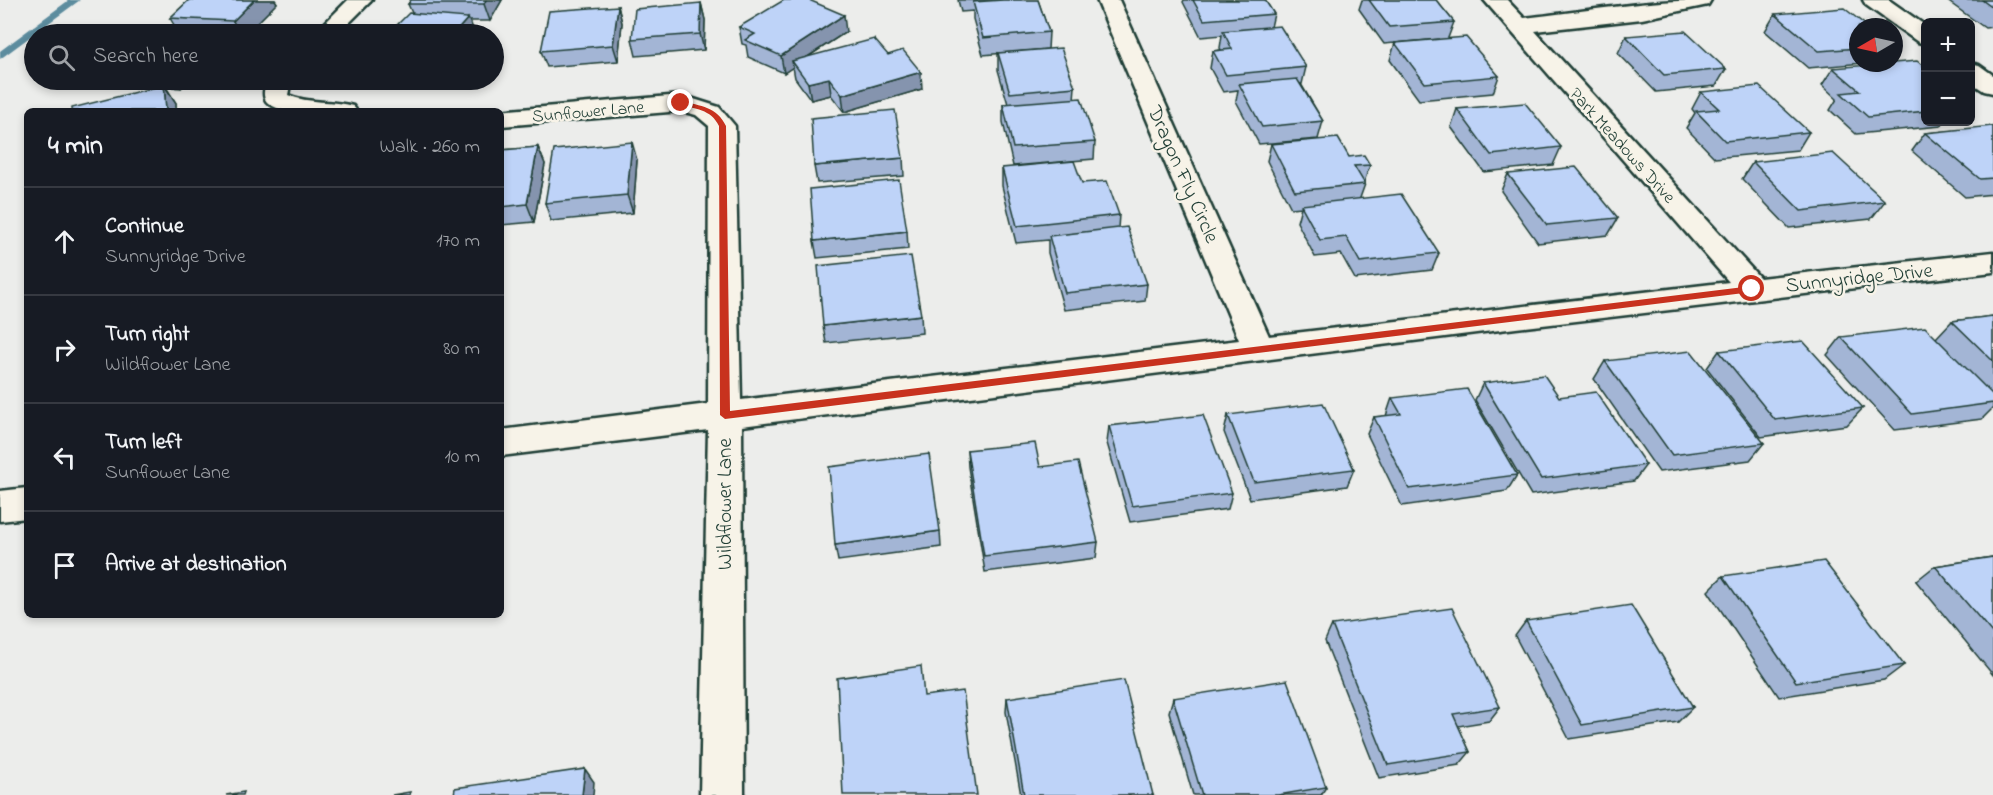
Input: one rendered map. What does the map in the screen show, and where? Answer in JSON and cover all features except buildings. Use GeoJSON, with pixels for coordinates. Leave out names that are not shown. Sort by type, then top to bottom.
{"type":"FeatureCollection","features":[{"type":"Feature","properties":{"kind":"street"},"geometry":{"type":"LineString","coordinates":[[336,24],[361,0]]}},
{"type":"Feature","properties":{"kind":"street","name":"Dragon Fly Circle"},"geometry":{"type":"LineString","coordinates":[[1107,0],[1259,349]]}},
{"type":"Feature","properties":{"kind":"street","name":"Park Meadows Drive"},"geometry":{"type":"LineString","coordinates":[[1495,0],[1752,289]]}},
{"type":"Feature","properties":{"kind":"street"},"geometry":{"type":"LineString","coordinates":[[1518,26],[1642,12],[1700,0]]}},
{"type":"Feature","properties":{"kind":"street"},"geometry":{"type":"LineString","coordinates":[[1874,0],[1921,33]]}},
{"type":"Feature","properties":{"kind":"street"},"geometry":{"type":"LineString","coordinates":[[1974,72],[1993,86]]}},
{"type":"Feature","properties":{"kind":"street"},"geometry":{"type":"LineString","coordinates":[[279,90],[300,108]]}},
{"type":"Feature","properties":{"kind":"street","name":"Sunflower Lane"},"geometry":{"type":"LineString","coordinates":[[504,118],[681,103],[709,110]]}},
{"type":"Feature","properties":{"kind":"street","name":"Wildflower Lane"},"geometry":{"type":"LineString","coordinates":[[709,110],[717,116],[722,126],[725,415],[722,795]]}},
{"type":"Feature","properties":{"kind":"street","name":"Sunnyridge Drive"},"geometry":{"type":"LineString","coordinates":[[504,443],[1752,289],[1993,262]]}},
{"type":"Feature","properties":{"kind":"street"},"geometry":{"type":"LineString","coordinates":[[0,506],[24,503]]}},
{"type":"Feature","properties":{"kind":"waterway"},"geometry":{"type":"LineString","coordinates":[[43,24],[75,0]]}},
{"type":"Feature","properties":{"kind":"waterway"},"geometry":{"type":"LineString","coordinates":[[0,56],[24,38]]}},
{"type":"Feature","properties":{"kind":"route"},"geometry":{"type":"LineString","coordinates":[[681,103],[709,110],[717,116],[722,126],[725,415],[1752,289]]}}]}
